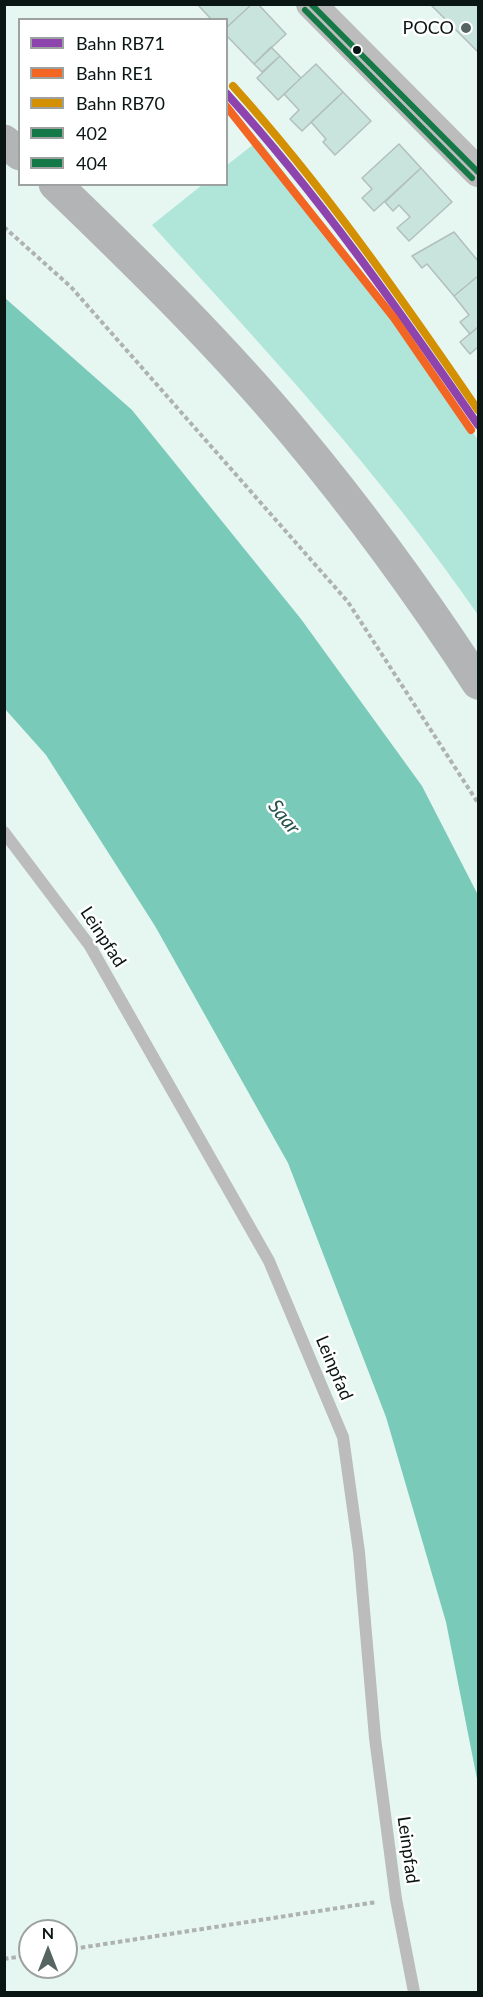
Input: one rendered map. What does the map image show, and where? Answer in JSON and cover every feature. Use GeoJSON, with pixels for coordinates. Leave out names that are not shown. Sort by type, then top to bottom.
{"type":"FeatureCollection","features":[{"type":"Feature","properties":{"kind":"main road"},"geometry":{"type":"LineString","coordinates":[[4,141],[18,152]]}},
{"type":"Feature","properties":{"kind":"main road"},"geometry":{"type":"LineString","coordinates":[[57,186],[131,258],[294,432],[417,592],[478,683]]}},
{"type":"Feature","properties":{"kind":"street"},"geometry":{"type":"LineString","coordinates":[[311,4],[478,172]]}},
{"type":"Feature","properties":{"kind":"lane","name":"Leinpfad"},"geometry":{"type":"LineString","coordinates":[[4,832],[90,946],[269,1261],[344,1437],[359,1552],[375,1738],[396,1899],[414,1992]]}},
{"type":"Feature","properties":{"kind":"path"},"geometry":{"type":"LineString","coordinates":[[4,227],[71,286],[348,602],[478,803]]}},
{"type":"Feature","properties":{"kind":"path"},"geometry":{"type":"LineString","coordinates":[[78,1948],[396,1899]]}},
{"type":"Feature","properties":{"kind":"shaded area"},"geometry":{"type":"Polygon","coordinates":[[[259,140],[396,318],[478,440],[478,615],[441,563],[363,463],[280,366],[152,225],[201,186],[228,186],[228,164],[259,140]]]}},
{"type":"Feature","properties":{"kind":"water","name":"Saar"},"geometry":{"type":"Polygon","coordinates":[[[5,298],[132,410],[301,619],[422,786],[478,895],[478,1784],[446,1622],[386,1417],[288,1163],[155,926],[46,755],[5,709],[5,298]]]}},
{"type":"Feature","properties":{"kind":"building"},"geometry":{"type":"Polygon","coordinates":[[[197,4],[252,4],[228,26],[228,18],[210,18],[197,4]]]}},
{"type":"Feature","properties":{"kind":"building"},"geometry":{"type":"Polygon","coordinates":[[[252,4],[258,4],[286,34],[254,64],[228,37],[228,26],[252,4]]]}},
{"type":"Feature","properties":{"kind":"building","name":"POCO"},"geometry":{"type":"Polygon","coordinates":[[[430,4],[478,4],[478,52],[430,4]]]}},
{"type":"Feature","properties":{"kind":"building"},"geometry":{"type":"Polygon","coordinates":[[[271,47],[280,56],[262,72],[254,64],[271,47]]]}},
{"type":"Feature","properties":{"kind":"building"},"geometry":{"type":"Polygon","coordinates":[[[280,56],[301,78],[278,100],[257,78],[280,56]]]}},
{"type":"Feature","properties":{"kind":"building"},"geometry":{"type":"Polygon","coordinates":[[[316,64],[343,92],[302,131],[290,119],[299,110],[284,94],[316,64]]]}},
{"type":"Feature","properties":{"kind":"building"},"geometry":{"type":"Polygon","coordinates":[[[343,92],[371,121],[335,155],[323,142],[326,139],[311,122],[343,92]]]}},
{"type":"Feature","properties":{"kind":"building"},"geometry":{"type":"Polygon","coordinates":[[[399,144],[421,168],[374,211],[362,198],[372,189],[362,178],[399,144]]]}},
{"type":"Feature","properties":{"kind":"building"},"geometry":{"type":"Polygon","coordinates":[[[421,168],[452,202],[409,241],[397,228],[410,217],[399,205],[393,211],[385,202],[421,168]]]}},
{"type":"Feature","properties":{"kind":"building"},"geometry":{"type":"Polygon","coordinates":[[[454,232],[478,261],[478,276],[454,296],[427,264],[422,268],[412,256],[454,232]]]}},
{"type":"Feature","properties":{"kind":"building"},"geometry":{"type":"Polygon","coordinates":[[[478,276],[478,327],[470,334],[460,322],[469,315],[454,296],[478,276]]]}},
{"type":"Feature","properties":{"kind":"building"},"geometry":{"type":"Polygon","coordinates":[[[478,327],[478,347],[470,354],[460,342],[478,327]]]}},
{"type":"Feature","properties":{"kind":"rail line","name":"RB70"},"geometry":{"type":"LineString","coordinates":[[233,86],[330,203],[391,285],[478,410]]}},
{"type":"Feature","properties":{"kind":"rail line","name":"RB71"},"geometry":{"type":"LineString","coordinates":[[228,95],[326,213],[478,425]]}},
{"type":"Feature","properties":{"kind":"rail line","name":"RE1"},"geometry":{"type":"LineString","coordinates":[[228,109],[394,318],[471,430]]}},
{"type":"Feature","properties":{"kind":"transit line","name":"402"},"geometry":{"type":"LineString","coordinates":[[311,4],[478,172]]}},
{"type":"Feature","properties":{"kind":"transit line","name":"404"},"geometry":{"type":"LineString","coordinates":[[305,10],[472,178]]}},
{"type":"Feature","properties":{"kind":"place","name":"POCO"},"geometry":{"type":"Point","coordinates":[466,28]}}]}
